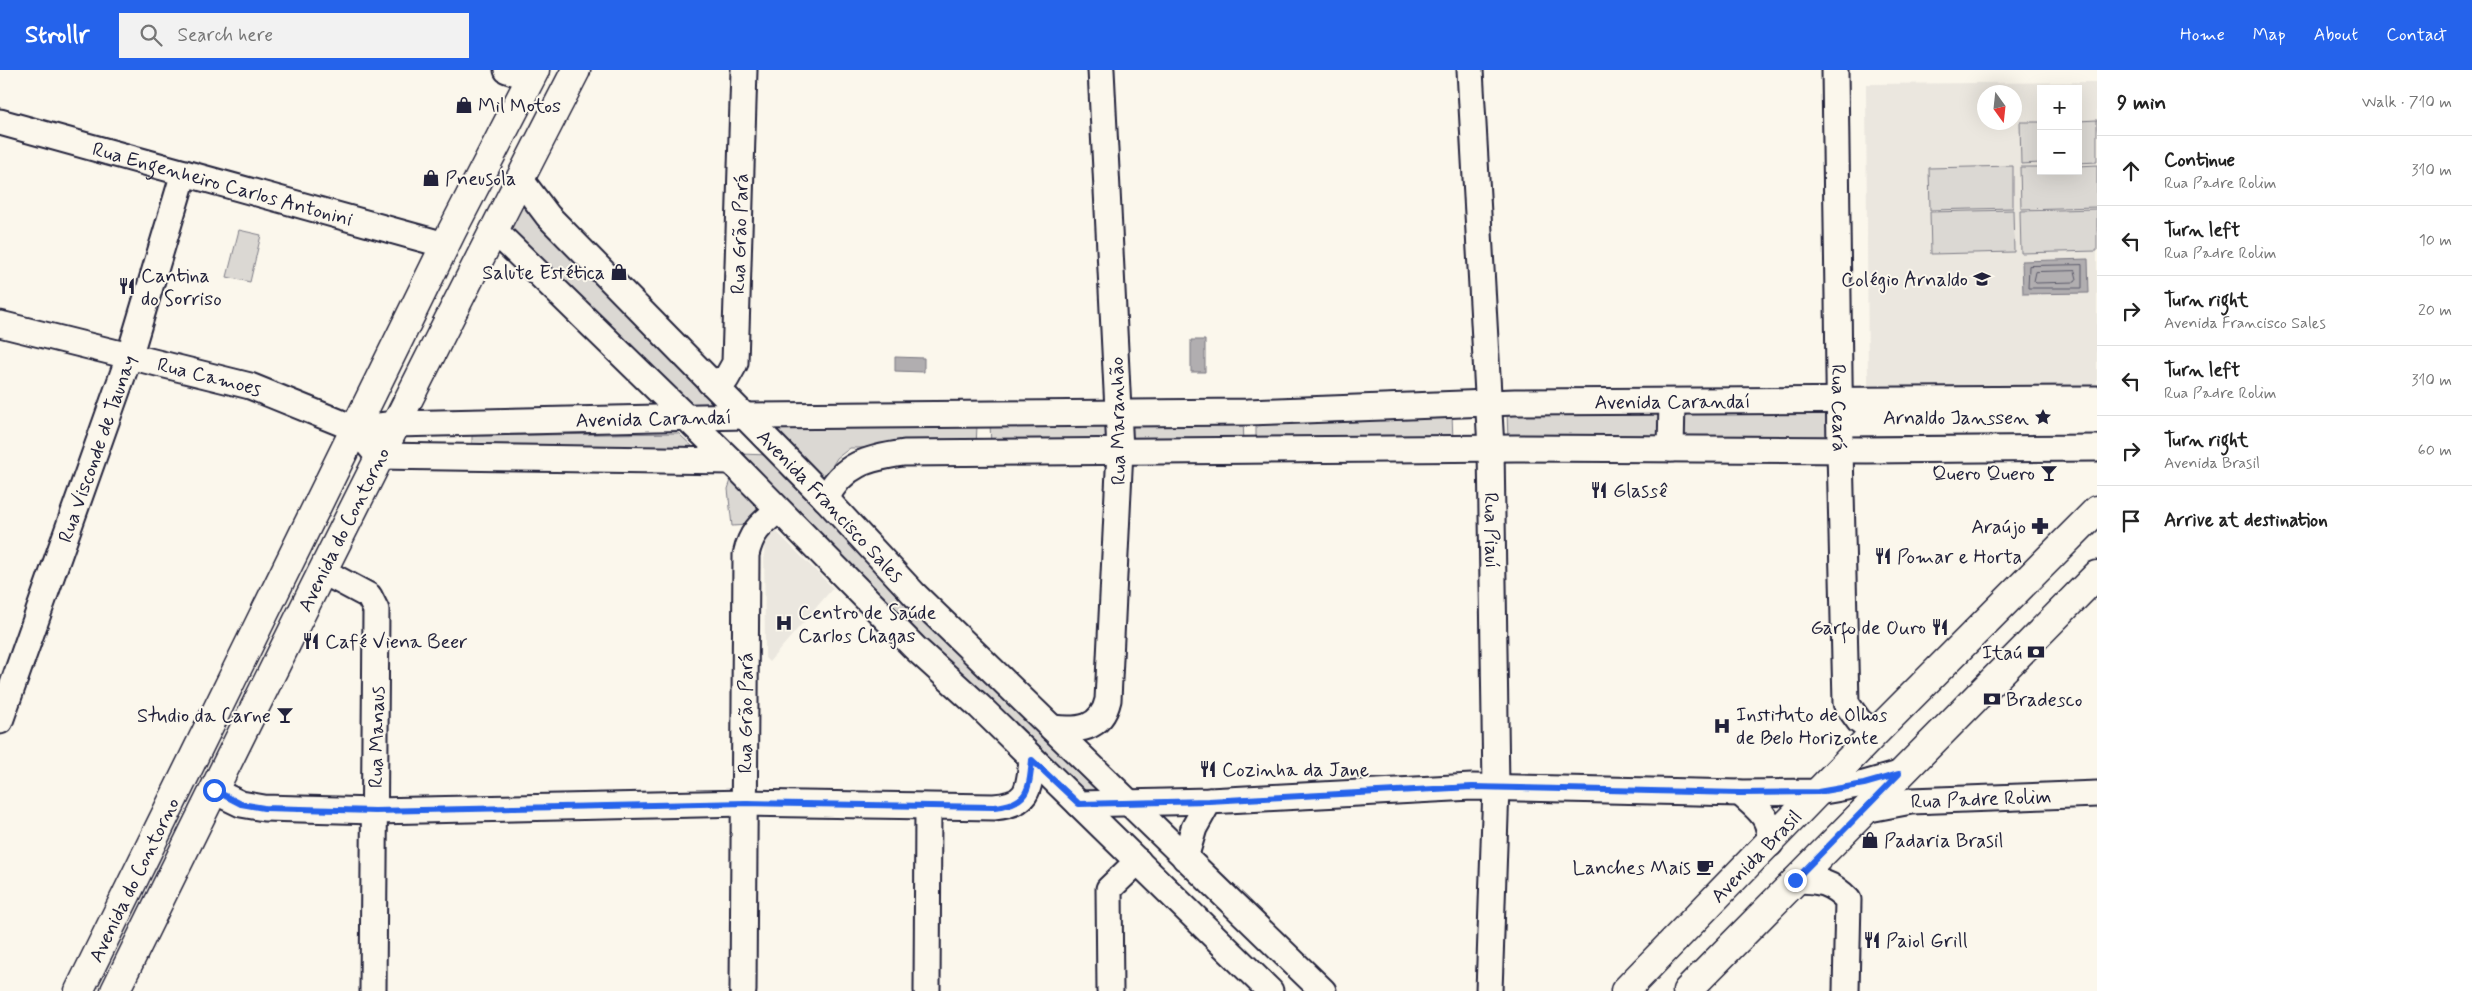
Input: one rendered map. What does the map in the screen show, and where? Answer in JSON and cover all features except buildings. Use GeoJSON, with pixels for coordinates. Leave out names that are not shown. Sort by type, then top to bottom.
{"type":"FeatureCollection","features":[{"type":"Feature","properties":{"kind":"main road","name":"Avenida do Contorno"},"geometry":{"type":"LineString","coordinates":[[114,991],[324,572],[378,456],[576,70]]}},
{"type":"Feature","properties":{"kind":"main road","name":"Avenida do Contorno"},"geometry":{"type":"LineString","coordinates":[[79,991],[356,429],[524,78]]}},
{"type":"Feature","properties":{"kind":"main road"},"geometry":{"type":"LineString","coordinates":[[494,230],[485,218],[484,196],[510,140],[524,78]]}},
{"type":"Feature","properties":{"kind":"main road","name":"Avenida Brasil"},"geometry":{"type":"LineString","coordinates":[[1625,991],[1770,844],[1875,733],[2097,510]]}},
{"type":"Feature","properties":{"kind":"main road"},"geometry":{"type":"LineString","coordinates":[[1687,991],[2097,575]]}},
{"type":"Feature","properties":{"kind":"street","name":"Rua Grão Pará"},"geometry":{"type":"LineString","coordinates":[[710,382],[726,379],[735,363],[744,70]]}},
{"type":"Feature","properties":{"kind":"street","name":"Rua Maranhão"},"geometry":{"type":"LineString","coordinates":[[1052,728],[1070,730],[1086,727],[1098,721],[1105,712],[1108,700],[1120,450],[1101,70]]}},
{"type":"Feature","properties":{"kind":"street","name":"Rua Piauí"},"geometry":{"type":"LineString","coordinates":[[1470,70],[1491,448],[1496,787],[1489,991]]}},
{"type":"Feature","properties":{"kind":"street","name":"Rua Ceará"},"geometry":{"type":"LineString","coordinates":[[1835,70],[1840,450],[1846,703],[1859,721],[1875,733]]}},
{"type":"Feature","properties":{"kind":"street","name":"Rua Engenheiro Carlos Antonini"},"geometry":{"type":"LineString","coordinates":[[0,122],[445,245]]}},
{"type":"Feature","properties":{"kind":"street","name":"Rua Visconde de Taunay"},"geometry":{"type":"LineString","coordinates":[[0,721],[129,357],[184,173]]}},
{"type":"Feature","properties":{"kind":"street","name":"Avenida Francisco Sales"},"geometry":{"type":"LineString","coordinates":[[520,179],[548,216],[826,498],[915,595],[1323,991]]}},
{"type":"Feature","properties":{"kind":"street","name":"Avenida Francisco Sales"},"geometry":{"type":"LineString","coordinates":[[494,230],[731,461],[888,620],[1270,991]]}},
{"type":"Feature","properties":{"kind":"street","name":"Rua Camoes"},"geometry":{"type":"LineString","coordinates":[[0,324],[250,386],[356,429]]}},
{"type":"Feature","properties":{"kind":"street","name":"Avenida Carandaí"},"geometry":{"type":"LineString","coordinates":[[356,429],[395,424],[684,417],[983,414],[1119,415],[1488,403],[1672,402],[1840,413],[2097,400]]}},
{"type":"Feature","properties":{"kind":"street"},"geometry":{"type":"LineString","coordinates":[[1671,449],[1672,402]]}},
{"type":"Feature","properties":{"kind":"street"},"geometry":{"type":"LineString","coordinates":[[1248,412],[1249,450]]}},
{"type":"Feature","properties":{"kind":"street"},"geometry":{"type":"LineString","coordinates":[[1840,413],[2097,421]]}},
{"type":"Feature","properties":{"kind":"street"},"geometry":{"type":"LineString","coordinates":[[982,453],[983,414]]}},
{"type":"Feature","properties":{"kind":"street"},"geometry":{"type":"LineString","coordinates":[[684,417],[744,434],[781,454]]}},
{"type":"Feature","properties":{"kind":"street"},"geometry":{"type":"LineString","coordinates":[[443,457],[444,424]]}},
{"type":"Feature","properties":{"kind":"street"},"geometry":{"type":"LineString","coordinates":[[356,429],[378,456]]}},
{"type":"Feature","properties":{"kind":"street"},"geometry":{"type":"LineString","coordinates":[[826,498],[832,484],[845,472],[861,463],[883,456],[904,453],[1491,448],[1840,450],[2097,448]]}},
{"type":"Feature","properties":{"kind":"street","name":"Avenida Carandaí"},"geometry":{"type":"LineString","coordinates":[[378,456],[731,461]]}},
{"type":"Feature","properties":{"kind":"street","name":"Rua Grão Pará"},"geometry":{"type":"LineString","coordinates":[[743,991],[746,803],[746,555],[750,538],[761,524],[778,510]]}},
{"type":"Feature","properties":{"kind":"street","name":"Rua Manaus"},"geometry":{"type":"LineString","coordinates":[[324,572],[369,596],[376,610],[373,991]]}},
{"type":"Feature","properties":{"kind":"street"},"geometry":{"type":"LineString","coordinates":[[888,620],[915,595]]}},
{"type":"Feature","properties":{"kind":"street"},"geometry":{"type":"LineString","coordinates":[[214,790],[241,804],[264,808],[375,811],[746,803],[994,807],[1018,802],[1026,794],[1030,782],[1032,760]]}},
{"type":"Feature","properties":{"kind":"street"},"geometry":{"type":"LineString","coordinates":[[1906,767],[1904,788],[1911,800]]}},
{"type":"Feature","properties":{"kind":"street","name":"Rua Padre Rolim"},"geometry":{"type":"LineString","coordinates":[[1079,804],[1209,801],[1496,787],[1740,793],[1818,792],[1864,784],[1906,767]]}},
{"type":"Feature","properties":{"kind":"street"},"geometry":{"type":"LineString","coordinates":[[1740,793],[1764,814],[1770,828],[1770,844]]}},
{"type":"Feature","properties":{"kind":"street","name":"Rua Padre Rolim"},"geometry":{"type":"LineString","coordinates":[[1864,810],[1911,800],[2097,794]]}},
{"type":"Feature","properties":{"kind":"street"},"geometry":{"type":"LineString","coordinates":[[1185,858],[1194,828],[1209,801]]}},
{"type":"Feature","properties":{"kind":"street"},"geometry":{"type":"LineString","coordinates":[[927,991],[928,807]]}},
{"type":"Feature","properties":{"kind":"street"},"geometry":{"type":"LineString","coordinates":[[1110,991],[1110,889],[1138,861]]}},
{"type":"Feature","properties":{"kind":"street"},"geometry":{"type":"LineString","coordinates":[[1795,880],[1815,880],[1836,887],[1848,900],[1846,991]]}},
{"type":"Feature","properties":{"kind":"shaded area","name":"Colégio Arnaldo"},"geometry":{"type":"Polygon","coordinates":[[[2097,82],[2097,386],[1868,388],[1866,84],[2097,82]]]}},
{"type":"Feature","properties":{"kind":"shaded area"},"geometry":{"type":"Polygon","coordinates":[[[2097,120],[2097,162],[2082,163],[2082,121],[2097,120]]]}},
{"type":"Feature","properties":{"kind":"shaded area"},"geometry":{"type":"Polygon","coordinates":[[[2022,122],[2037,122],[2037,163],[2021,164],[2020,130],[2022,130],[2022,122]]]}},
{"type":"Feature","properties":{"kind":"shaded area"},"geometry":{"type":"Polygon","coordinates":[[[2097,165],[2097,207],[2021,209],[2020,167],[2037,167],[2037,175],[2082,175],[2082,166],[2097,165]]]}},
{"type":"Feature","properties":{"kind":"shaded area"},"geometry":{"type":"Polygon","coordinates":[[[2013,166],[2013,208],[1930,210],[1929,168],[2013,166]]]}},
{"type":"Feature","properties":{"kind":"shaded area"},"geometry":{"type":"Polygon","coordinates":[[[516,200],[719,406],[684,405],[505,227],[516,200]]]}},
{"type":"Feature","properties":{"kind":"shaded area"},"geometry":{"type":"Polygon","coordinates":[[[2097,209],[2097,251],[2021,253],[2020,211],[2097,209]]]}},
{"type":"Feature","properties":{"kind":"shaded area"},"geometry":{"type":"Polygon","coordinates":[[[2013,210],[2014,252],[1931,254],[1930,212],[2013,210]]]}},
{"type":"Feature","properties":{"kind":"shaded area"},"geometry":{"type":"Polygon","coordinates":[[[239,230],[261,235],[250,282],[227,277],[239,230]]]}},
{"type":"Feature","properties":{"kind":"shaded area"},"geometry":{"type":"Polygon","coordinates":[[[1665,408],[1666,443],[1508,441],[1507,410],[1665,408]]]}},
{"type":"Feature","properties":{"kind":"shaded area"},"geometry":{"type":"Polygon","coordinates":[[[1676,408],[1833,408],[1833,442],[1677,442],[1676,408]]]}},
{"type":"Feature","properties":{"kind":"shaded area"},"geometry":{"type":"Polygon","coordinates":[[[1452,414],[1453,441],[1256,445],[1256,419],[1452,414]]]}},
{"type":"Feature","properties":{"kind":"shaded area"},"geometry":{"type":"Polygon","coordinates":[[[1243,418],[1244,444],[1126,444],[1124,420],[1243,418]]]}},
{"type":"Feature","properties":{"kind":"shaded area"},"geometry":{"type":"Polygon","coordinates":[[[1114,419],[1114,444],[991,447],[990,422],[1114,419]]]}},
{"type":"Feature","properties":{"kind":"shaded area"},"geometry":{"type":"Polygon","coordinates":[[[764,423],[977,425],[976,447],[850,448],[837,458],[822,483],[764,423]]]}},
{"type":"Feature","properties":{"kind":"shaded area"},"geometry":{"type":"Polygon","coordinates":[[[678,433],[694,448],[472,451],[472,436],[678,433]]]}},
{"type":"Feature","properties":{"kind":"shaded area"},"geometry":{"type":"Polygon","coordinates":[[[740,454],[769,455],[1113,796],[1082,796],[777,497],[749,525],[732,526],[728,489],[740,454]]]}},
{"type":"Feature","properties":{"kind":"shaded area","name":"Centro de Saúde Carlos Chagas"},"geometry":{"type":"Polygon","coordinates":[[[771,526],[833,588],[769,662],[765,658],[764,528],[771,526]]]}},
{"type":"Feature","properties":{"kind":"water"},"geometry":{"type":"Polygon","coordinates":[[[2088,259],[2089,293],[2023,294],[2022,261],[2088,259]]]}},
{"type":"Feature","properties":{"kind":"water"},"geometry":{"type":"Polygon","coordinates":[[[1191,340],[1205,340],[1205,372],[1191,372],[1191,340]]]}},
{"type":"Feature","properties":{"kind":"water"},"geometry":{"type":"Polygon","coordinates":[[[895,357],[924,358],[924,372],[895,371],[895,357]]]}},
{"type":"Feature","properties":{"kind":"place","name":"Mil Motos"},"geometry":{"type":"Point","coordinates":[464,105]}},
{"type":"Feature","properties":{"kind":"place","name":"Pneusola"},"geometry":{"type":"Point","coordinates":[431,178]}},
{"type":"Feature","properties":{"kind":"place","name":"Salute Estética"},"geometry":{"type":"Point","coordinates":[619,272]}},
{"type":"Feature","properties":{"kind":"place","name":"Colégio Arnaldo"},"geometry":{"type":"Point","coordinates":[1982,279]}},
{"type":"Feature","properties":{"kind":"place","name":"Cantina do Sorriso"},"geometry":{"type":"Point","coordinates":[127,286]}},
{"type":"Feature","properties":{"kind":"place","name":"Arnaldo Janssen"},"geometry":{"type":"Point","coordinates":[2043,417]}},
{"type":"Feature","properties":{"kind":"place","name":"Quero Quero"},"geometry":{"type":"Point","coordinates":[2049,473]}},
{"type":"Feature","properties":{"kind":"place","name":"Glassê"},"geometry":{"type":"Point","coordinates":[1599,490]}},
{"type":"Feature","properties":{"kind":"place","name":"Araújo"},"geometry":{"type":"Point","coordinates":[2040,526]}},
{"type":"Feature","properties":{"kind":"place","name":"Pomar e Horta"},"geometry":{"type":"Point","coordinates":[1883,556]}},
{"type":"Feature","properties":{"kind":"place","name":"Centro de Saúde Carlos Chagas"},"geometry":{"type":"Point","coordinates":[784,623]}},
{"type":"Feature","properties":{"kind":"place","name":"Garfo de Ouro"},"geometry":{"type":"Point","coordinates":[1940,627]}},
{"type":"Feature","properties":{"kind":"place","name":"Café Viena Beer"},"geometry":{"type":"Point","coordinates":[311,641]}},
{"type":"Feature","properties":{"kind":"place","name":"Itaú"},"geometry":{"type":"Point","coordinates":[2036,652]}},
{"type":"Feature","properties":{"kind":"place","name":"Bradesco"},"geometry":{"type":"Point","coordinates":[1992,699]}},
{"type":"Feature","properties":{"kind":"place","name":"Studio da Carne"},"geometry":{"type":"Point","coordinates":[285,715]}},
{"type":"Feature","properties":{"kind":"place","name":"Instituto de Olhos de Belo Horizonte"},"geometry":{"type":"Point","coordinates":[1722,726]}},
{"type":"Feature","properties":{"kind":"place","name":"Cozinha da Jane"},"geometry":{"type":"Point","coordinates":[1208,769]}},
{"type":"Feature","properties":{"kind":"place","name":"Padaria Brasil"},"geometry":{"type":"Point","coordinates":[1870,840]}},
{"type":"Feature","properties":{"kind":"place","name":"Lanches Mais"},"geometry":{"type":"Point","coordinates":[1705,867]}},
{"type":"Feature","properties":{"kind":"place","name":"Paiol Grill"},"geometry":{"type":"Point","coordinates":[1872,940]}},
{"type":"Feature","properties":{"kind":"route"},"geometry":{"type":"LineString","coordinates":[[214,790],[241,804],[264,808],[375,811],[746,803],[994,807],[1008,806],[1018,802],[1026,794],[1030,782],[1032,760],[1079,804],[1209,801],[1472,787],[1740,793],[1818,792],[1864,784],[1899,774],[1795,880]]}}]}
